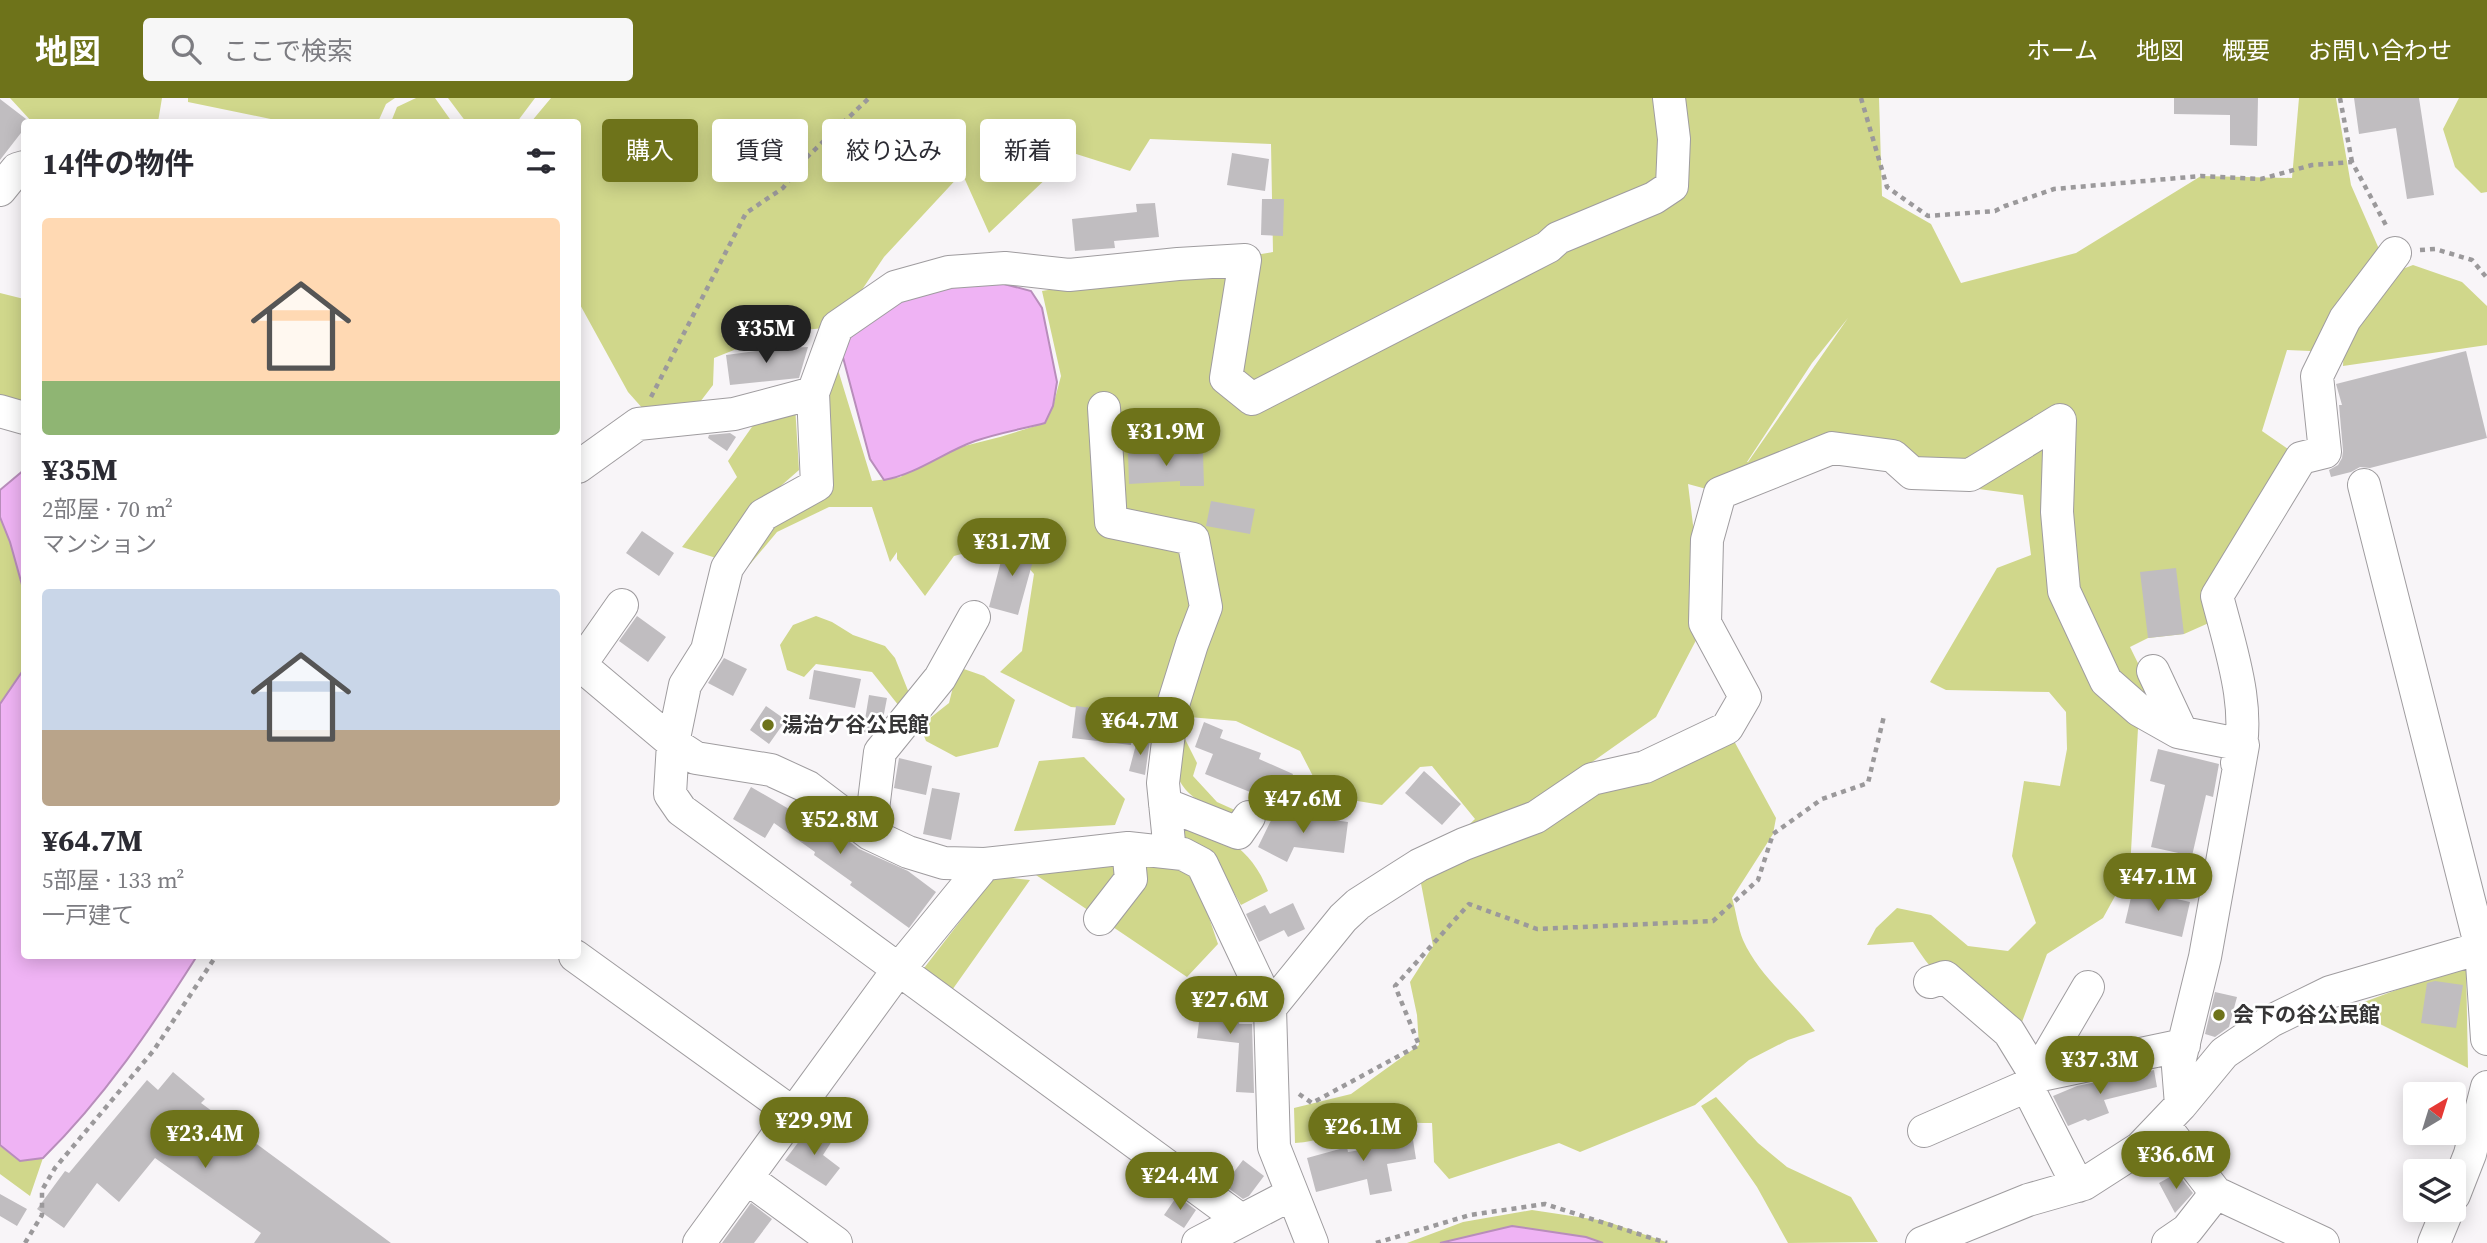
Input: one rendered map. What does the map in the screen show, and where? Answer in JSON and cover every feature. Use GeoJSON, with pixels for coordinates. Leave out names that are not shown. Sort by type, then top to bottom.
{"type":"FeatureCollection","features":[{"type":"Feature","properties":{"kind":"street"},"geometry":{"type":"LineString","coordinates":[[1241,1220],[681,810],[670,794],[674,743],[685,685],[707,650],[727,568],[763,515],[817,485],[813,393],[837,327],[895,287],[949,272],[1005,268],[1069,275],[1245,260],[1226,378],[1252,399],[1548,247],[1558,238],[1654,198],[1672,186],[1674,139],[1669,98]]}},
{"type":"Feature","properties":{"kind":"street"},"geometry":{"type":"LineString","coordinates":[[0,190],[21,168]]}},
{"type":"Feature","properties":{"kind":"street"},"geometry":{"type":"LineString","coordinates":[[2323,1243],[2216,1193],[2171,1115],[2178,1067],[2215,905],[2227,797],[2243,745],[2243,720],[2233,659],[2217,596],[2301,457],[2325,452],[2317,376],[2345,319],[2395,253]]}},
{"type":"Feature","properties":{"kind":"street"},"geometry":{"type":"LineString","coordinates":[[581,465],[638,424],[734,414],[813,393]]}},
{"type":"Feature","properties":{"kind":"street"},"geometry":{"type":"LineString","coordinates":[[1104,408],[1111,522],[1194,539],[1206,607],[1172,708],[1163,783],[1170,852]]}},
{"type":"Feature","properties":{"kind":"street"},"geometry":{"type":"LineString","coordinates":[[0,411],[21,417]]}},
{"type":"Feature","properties":{"kind":"street"},"geometry":{"type":"LineString","coordinates":[[1270,1008],[1343,918],[1358,904],[1396,879],[1464,844],[1536,817],[1592,779],[1645,767],[1727,728],[1745,697],[1705,623],[1707,540],[1720,493],[1832,448],[1893,456],[1912,473],[1970,475],[2060,420],[2057,512],[2064,591],[2106,681],[2139,710],[2182,733],[2243,745]]}},
{"type":"Feature","properties":{"kind":"street"},"geometry":{"type":"LineString","coordinates":[[2364,485],[2484,947],[2487,1038]]}},
{"type":"Feature","properties":{"kind":"street"},"geometry":{"type":"LineString","coordinates":[[581,661],[621,605]]}},
{"type":"Feature","properties":{"kind":"street"},"geometry":{"type":"LineString","coordinates":[[870,834],[880,752],[940,678],[974,617]]}},
{"type":"Feature","properties":{"kind":"street"},"geometry":{"type":"LineString","coordinates":[[581,666],[696,758],[771,770],[808,787],[870,834],[908,852],[944,863],[985,864],[1128,848],[1183,854],[1202,864],[1270,1008],[1274,1147],[1312,1243]]}},
{"type":"Feature","properties":{"kind":"street"},"geometry":{"type":"LineString","coordinates":[[2153,671],[2182,733]]}},
{"type":"Feature","properties":{"kind":"street"},"geometry":{"type":"LineString","coordinates":[[1165,804],[1238,833],[1249,817]]}},
{"type":"Feature","properties":{"kind":"street"},"geometry":{"type":"LineString","coordinates":[[1100,919],[1131,879],[1128,848]]}},
{"type":"Feature","properties":{"kind":"street"},"geometry":{"type":"LineString","coordinates":[[699,1243],[898,970],[985,864]]}},
{"type":"Feature","properties":{"kind":"street"},"geometry":{"type":"LineString","coordinates":[[1922,1243],[2028,1200],[2078,1186],[2140,1148],[2224,1053],[2271,1021],[2330,992],[2484,947]]}},
{"type":"Feature","properties":{"kind":"street"},"geometry":{"type":"LineString","coordinates":[[579,959],[794,1114]]}},
{"type":"Feature","properties":{"kind":"street"},"geometry":{"type":"LineString","coordinates":[[1930,982],[1945,977],[2008,1032],[2078,1186]]}},
{"type":"Feature","properties":{"kind":"street"},"geometry":{"type":"LineString","coordinates":[[2032,1081],[2088,987]]}},
{"type":"Feature","properties":{"kind":"street"},"geometry":{"type":"LineString","coordinates":[[1924,1130],[2032,1081],[2184,1045]]}},
{"type":"Feature","properties":{"kind":"street"},"geometry":{"type":"LineString","coordinates":[[2466,1164],[2487,1087]]}},
{"type":"Feature","properties":{"kind":"street"},"geometry":{"type":"LineString","coordinates":[[747,1178],[836,1243]]}},
{"type":"Feature","properties":{"kind":"street"},"geometry":{"type":"LineString","coordinates":[[2168,1243],[2187,1230],[2216,1193]]}},
{"type":"Feature","properties":{"kind":"street"},"geometry":{"type":"LineString","coordinates":[[1198,1243],[1292,1194]]}},
{"type":"Feature","properties":{"kind":"street"},"geometry":{"type":"LineString","coordinates":[[2434,1243],[2443,1222]]}},
{"type":"Feature","properties":{"kind":"path"},"geometry":{"type":"LineString","coordinates":[[651,397],[747,213],[783,188],[806,158],[869,98]]}},
{"type":"Feature","properties":{"kind":"path"},"geometry":{"type":"LineString","coordinates":[[1861,98],[1887,187],[1927,216],[1995,211],[2005,205],[2054,189],[2200,176],[2261,179],[2312,166],[2352,162]]}},
{"type":"Feature","properties":{"kind":"path"},"geometry":{"type":"LineString","coordinates":[[2340,98],[2352,162],[2391,236],[2395,253],[2435,249],[2472,260],[2487,278]]}},
{"type":"Feature","properties":{"kind":"path"},"geometry":{"type":"LineString","coordinates":[[1272,1076],[1312,1103],[1419,1045],[1395,986],[1469,904],[1537,929],[1713,921],[1758,880],[1773,834],[1822,799],[1868,783],[1884,716]]}},
{"type":"Feature","properties":{"kind":"path"},"geometry":{"type":"LineString","coordinates":[[25,1243],[42,1215],[42,1189],[55,1168],[154,1051],[214,959]]}},
{"type":"Feature","properties":{"kind":"path"},"geometry":{"type":"LineString","coordinates":[[1376,1243],[1470,1214],[1545,1204],[1667,1243]]}},
{"type":"Feature","properties":{"kind":"green space"},"geometry":{"type":"Polygon","coordinates":[[[10,98],[162,98],[158,119],[29,119],[10,98]]]}},
{"type":"Feature","properties":{"kind":"green space"},"geometry":{"type":"Polygon","coordinates":[[[188,98],[395,98],[386,104],[379,119],[270,119],[188,102],[188,98]]]}},
{"type":"Feature","properties":{"kind":"green space"},"geometry":{"type":"Polygon","coordinates":[[[416,98],[435,98],[450,119],[392,119],[397,107],[416,98]]]}},
{"type":"Feature","properties":{"kind":"green space"},"geometry":{"type":"Polygon","coordinates":[[[448,98],[535,98],[519,119],[464,119],[448,98]]]}},
{"type":"Feature","properties":{"kind":"green space"},"geometry":{"type":"Polygon","coordinates":[[[551,98],[1879,98],[1882,196],[1931,224],[1961,283],[2076,253],[2201,176],[2292,178],[2299,98],[2336,98],[2351,185],[2379,249],[2311,351],[2287,350],[2262,431],[2301,458],[2211,622],[2184,634],[2148,638],[2130,647],[2165,718],[2139,711],[2130,869],[2103,918],[2047,954],[2022,1022],[2009,1032],[1944,982],[1913,942],[1867,945],[1876,928],[1897,908],[1931,915],[1968,946],[2008,951],[2036,923],[2012,856],[2024,781],[2060,786],[2067,749],[2066,712],[2049,692],[1946,690],[1930,682],[1997,568],[2031,555],[2023,495],[1920,481],[1856,443],[1725,494],[1688,484],[1705,623],[1656,717],[1561,784],[1727,728],[1776,818],[1773,834],[1732,898],[1740,930],[1758,965],[1815,1031],[1788,1040],[1749,1060],[1695,1105],[1580,1152],[1559,1143],[1449,1179],[1434,1162],[1432,1123],[1369,1124],[1320,1139],[1295,1143],[1294,1108],[1351,1094],[1419,1045],[1417,1015],[1410,982],[1433,946],[1419,873],[1475,819],[1432,766],[1420,767],[1382,805],[1333,797],[1316,782],[1300,751],[1236,721],[1071,707],[1000,672],[1022,651],[1034,574],[1006,542],[954,556],[925,596],[897,559],[897,552],[890,562],[872,507],[829,507],[777,532],[746,569],[750,555],[768,532],[832,488],[816,457],[835,360],[872,481],[901,477],[913,459],[1045,423],[1061,376],[1042,291],[1273,252],[1271,144],[1150,139],[1130,171],[1076,154],[1076,119],[980,119],[980,182],[1043,182],[989,233],[966,182],[966,119],[822,119],[822,182],[954,182],[884,257],[837,327],[779,332],[714,358],[713,385],[684,423],[644,410],[628,392],[581,306],[581,119],[534,119],[551,98]],[[1848,318],[1812,363],[1747,462],[1848,318]]]}},
{"type":"Feature","properties":{"kind":"green space"},"geometry":{"type":"Polygon","coordinates":[[[2459,98],[2487,98],[2487,192],[2481,193],[2455,167],[2443,129],[2459,98]]]}},
{"type":"Feature","properties":{"kind":"green space"},"geometry":{"type":"Polygon","coordinates":[[[2413,265],[2462,282],[2487,306],[2487,345],[2343,366],[2345,319],[2374,280],[2413,265]]]}},
{"type":"Feature","properties":{"kind":"green space"},"geometry":{"type":"Polygon","coordinates":[[[0,293],[21,298],[21,405],[0,401],[0,293]]]}},
{"type":"Feature","properties":{"kind":"green space"},"geometry":{"type":"Polygon","coordinates":[[[795,405],[799,470],[750,513],[716,558],[682,547],[737,477],[728,461],[754,424],[795,405]]]}},
{"type":"Feature","properties":{"kind":"green space"},"geometry":{"type":"Polygon","coordinates":[[[0,517],[21,581],[21,673],[0,704],[0,517]]]}},
{"type":"Feature","properties":{"kind":"green space"},"geometry":{"type":"Polygon","coordinates":[[[816,616],[853,635],[885,646],[895,658],[917,713],[899,706],[872,672],[816,664],[804,677],[787,670],[780,645],[793,625],[816,616]]]}},
{"type":"Feature","properties":{"kind":"green space"},"geometry":{"type":"Polygon","coordinates":[[[958,667],[984,676],[1015,700],[998,747],[956,757],[926,741],[920,726],[949,703],[958,667]]]}},
{"type":"Feature","properties":{"kind":"green space"},"geometry":{"type":"Polygon","coordinates":[[[1184,737],[1197,763],[1193,776],[1217,802],[1237,811],[1230,818],[1195,798],[1180,782],[1173,758],[1172,741],[1184,737]]]}},
{"type":"Feature","properties":{"kind":"green space"},"geometry":{"type":"Polygon","coordinates":[[[1084,757],[1125,799],[1115,825],[1014,831],[1039,761],[1084,757]]]}},
{"type":"Feature","properties":{"kind":"green space"},"geometry":{"type":"Polygon","coordinates":[[[1180,816],[1233,843],[1253,863],[1268,891],[1241,905],[1211,853],[1183,842],[1180,816]]]}},
{"type":"Feature","properties":{"kind":"green space"},"geometry":{"type":"Polygon","coordinates":[[[1151,850],[1195,876],[1218,944],[1187,977],[1033,873],[1151,850]]]}},
{"type":"Feature","properties":{"kind":"green space"},"geometry":{"type":"Polygon","coordinates":[[[995,876],[1030,880],[950,993],[921,972],[995,876]]]}},
{"type":"Feature","properties":{"kind":"green space"},"geometry":{"type":"Polygon","coordinates":[[[2466,964],[2468,1068],[2348,1008],[2466,964]]]}},
{"type":"Feature","properties":{"kind":"green space"},"geometry":{"type":"Polygon","coordinates":[[[1716,1097],[1758,1143],[1787,1167],[1851,1197],[1878,1242],[1788,1243],[1757,1187],[1701,1106],[1716,1097]]]}},
{"type":"Feature","properties":{"kind":"green space"},"geometry":{"type":"Polygon","coordinates":[[[0,1146],[20,1161],[43,1158],[30,1196],[0,1174],[0,1146]]]}},
{"type":"Feature","properties":{"kind":"green space"},"geometry":{"type":"Polygon","coordinates":[[[1532,1210],[1605,1221],[1669,1243],[1407,1243],[1463,1222],[1532,1210]]]}},
{"type":"Feature","properties":{"kind":"shaded area"},"geometry":{"type":"Polygon","coordinates":[[[985,279],[1031,291],[1042,308],[1057,382],[1053,406],[1045,423],[975,441],[908,473],[884,480],[870,459],[840,346],[853,328],[912,294],[985,279]]]}},
{"type":"Feature","properties":{"kind":"shaded area"},"geometry":{"type":"Polygon","coordinates":[[[21,472],[21,581],[0,517],[0,490],[21,472]]]}},
{"type":"Feature","properties":{"kind":"shaded area"},"geometry":{"type":"Polygon","coordinates":[[[21,673],[21,959],[195,959],[145,1035],[86,1111],[43,1158],[20,1161],[0,1145],[0,704],[21,673]]]}},
{"type":"Feature","properties":{"kind":"shaded area"},"geometry":{"type":"Polygon","coordinates":[[[1512,1226],[1586,1237],[1603,1243],[1440,1243],[1512,1226]]]}},
{"type":"Feature","properties":{"kind":"building"},"geometry":{"type":"Polygon","coordinates":[[[2174,98],[2258,98],[2257,146],[2230,145],[2230,115],[2174,114],[2174,98]]]}},
{"type":"Feature","properties":{"kind":"building"},"geometry":{"type":"Polygon","coordinates":[[[2354,98],[2419,98],[2434,195],[2407,199],[2396,128],[2359,134],[2354,98]]]}},
{"type":"Feature","properties":{"kind":"building"},"geometry":{"type":"Polygon","coordinates":[[[0,99],[26,119],[21,119],[21,133],[0,160],[0,99]]]}},
{"type":"Feature","properties":{"kind":"building"},"geometry":{"type":"Polygon","coordinates":[[[1232,153],[1269,159],[1265,191],[1227,185],[1232,153]]]}},
{"type":"Feature","properties":{"kind":"building"},"geometry":{"type":"Polygon","coordinates":[[[1262,199],[1284,199],[1283,236],[1261,235],[1262,199]]]}},
{"type":"Feature","properties":{"kind":"building"},"geometry":{"type":"Polygon","coordinates":[[[1155,203],[1159,237],[1114,241],[1115,248],[1075,251],[1072,219],[1137,212],[1136,204],[1155,203]]]}},
{"type":"Feature","properties":{"kind":"building"},"geometry":{"type":"Polygon","coordinates":[[[808,347],[799,378],[730,385],[726,355],[808,347]]]}},
{"type":"Feature","properties":{"kind":"building"},"geometry":{"type":"Polygon","coordinates":[[[2466,351],[2487,438],[2370,468],[2360,467],[2331,477],[2329,470],[2338,465],[2343,451],[2339,405],[2342,405],[2336,384],[2466,351]]]}},
{"type":"Feature","properties":{"kind":"building"},"geometry":{"type":"Polygon","coordinates":[[[730,433],[736,437],[727,451],[708,438],[709,435],[730,433]]]}},
{"type":"Feature","properties":{"kind":"building"},"geometry":{"type":"Polygon","coordinates":[[[1176,451],[1176,454],[1203,453],[1204,486],[1180,486],[1180,481],[1129,484],[1128,453],[1176,451]]]}},
{"type":"Feature","properties":{"kind":"building"},"geometry":{"type":"Polygon","coordinates":[[[1211,501],[1255,509],[1250,534],[1206,526],[1211,501]]]}},
{"type":"Feature","properties":{"kind":"building"},"geometry":{"type":"Polygon","coordinates":[[[642,531],[674,553],[659,576],[626,553],[642,531]]]}},
{"type":"Feature","properties":{"kind":"building"},"geometry":{"type":"Polygon","coordinates":[[[1006,542],[1036,550],[1018,615],[989,607],[1006,542]]]}},
{"type":"Feature","properties":{"kind":"building"},"geometry":{"type":"Polygon","coordinates":[[[2176,568],[2184,634],[2148,638],[2140,572],[2176,568]]]}},
{"type":"Feature","properties":{"kind":"building"},"geometry":{"type":"Polygon","coordinates":[[[637,616],[666,637],[648,662],[619,641],[637,616]]]}},
{"type":"Feature","properties":{"kind":"building"},"geometry":{"type":"Polygon","coordinates":[[[724,658],[747,669],[733,696],[708,683],[724,658]]]}},
{"type":"Feature","properties":{"kind":"building"},"geometry":{"type":"Polygon","coordinates":[[[814,670],[861,679],[855,708],[809,699],[814,670]]]}},
{"type":"Feature","properties":{"kind":"building"},"geometry":{"type":"Polygon","coordinates":[[[869,695],[887,698],[883,719],[872,733],[863,732],[869,695]]]}},
{"type":"Feature","properties":{"kind":"building","name":"湯治ケ谷公民館"},"geometry":{"type":"Polygon","coordinates":[[[766,706],[786,720],[769,744],[750,730],[766,706]]]}},
{"type":"Feature","properties":{"kind":"building"},"geometry":{"type":"Polygon","coordinates":[[[1076,706],[1134,713],[1131,745],[1072,738],[1076,706]]]}},
{"type":"Feature","properties":{"kind":"building"},"geometry":{"type":"Polygon","coordinates":[[[1204,722],[1223,730],[1220,738],[1261,753],[1259,759],[1293,774],[1280,804],[1205,774],[1213,754],[1195,747],[1204,722]]]}},
{"type":"Feature","properties":{"kind":"building"},"geometry":{"type":"Polygon","coordinates":[[[1138,737],[1150,740],[1145,775],[1129,771],[1138,737]]]}},
{"type":"Feature","properties":{"kind":"building"},"geometry":{"type":"Polygon","coordinates":[[[2158,749],[2219,764],[2213,797],[2206,795],[2192,856],[2151,847],[2165,785],[2150,781],[2158,749]]]}},
{"type":"Feature","properties":{"kind":"building"},"geometry":{"type":"Polygon","coordinates":[[[899,758],[932,766],[926,795],[894,788],[899,758]]]}},
{"type":"Feature","properties":{"kind":"building"},"geometry":{"type":"Polygon","coordinates":[[[1424,771],[1461,804],[1442,825],[1405,793],[1424,771]]]}},
{"type":"Feature","properties":{"kind":"building"},"geometry":{"type":"Polygon","coordinates":[[[751,787],[789,809],[794,801],[799,803],[859,849],[908,871],[936,892],[909,928],[850,885],[852,882],[814,855],[815,852],[774,823],[765,838],[733,819],[751,787]]]}},
{"type":"Feature","properties":{"kind":"building"},"geometry":{"type":"Polygon","coordinates":[[[932,788],[960,793],[951,840],[923,834],[932,788]]]}},
{"type":"Feature","properties":{"kind":"building"},"geometry":{"type":"Polygon","coordinates":[[[1275,812],[1348,822],[1344,853],[1294,847],[1287,862],[1258,847],[1275,812]]]}},
{"type":"Feature","properties":{"kind":"building"},"geometry":{"type":"Polygon","coordinates":[[[2133,889],[2190,902],[2182,937],[2125,923],[2133,889]]]}},
{"type":"Feature","properties":{"kind":"building"},"geometry":{"type":"Polygon","coordinates":[[[1293,903],[1305,929],[1288,937],[1284,930],[1259,942],[1246,914],[1265,905],[1270,914],[1293,903]]]}},
{"type":"Feature","properties":{"kind":"building"},"geometry":{"type":"Polygon","coordinates":[[[2435,981],[2463,985],[2456,1028],[2421,1023],[2427,983],[2435,981]]]}},
{"type":"Feature","properties":{"kind":"building","name":"会下の谷公民館"},"geometry":{"type":"Polygon","coordinates":[[[2215,992],[2237,997],[2229,1027],[2215,1037],[2205,1034],[2215,992]]]}},
{"type":"Feature","properties":{"kind":"building"},"geometry":{"type":"Polygon","coordinates":[[[1202,998],[1242,1003],[1239,1024],[1252,1024],[1254,1093],[1236,1092],[1239,1043],[1197,1038],[1202,998]]]}},
{"type":"Feature","properties":{"kind":"building"},"geometry":{"type":"Polygon","coordinates":[[[2154,1070],[2157,1087],[2104,1100],[2109,1113],[2088,1121],[2085,1119],[2068,1126],[2053,1096],[2077,1086],[2154,1070]]]}},
{"type":"Feature","properties":{"kind":"building"},"geometry":{"type":"Polygon","coordinates":[[[173,1072],[205,1099],[201,1103],[391,1243],[254,1243],[261,1233],[155,1158],[119,1202],[97,1183],[64,1228],[37,1209],[65,1171],[69,1173],[147,1080],[158,1090],[173,1072]]]}},
{"type":"Feature","properties":{"kind":"building"},"geometry":{"type":"Polygon","coordinates":[[[1411,1127],[1416,1159],[1387,1164],[1392,1191],[1370,1195],[1367,1179],[1316,1192],[1307,1158],[1347,1147],[1348,1152],[1385,1146],[1382,1132],[1411,1127]]]}},
{"type":"Feature","properties":{"kind":"building"},"geometry":{"type":"Polygon","coordinates":[[[809,1128],[832,1141],[823,1155],[840,1168],[826,1186],[785,1160],[809,1128]]]}},
{"type":"Feature","properties":{"kind":"building"},"geometry":{"type":"Polygon","coordinates":[[[1243,1160],[1264,1176],[1249,1196],[1243,1199],[1224,1185],[1243,1160]]]}},
{"type":"Feature","properties":{"kind":"building"},"geometry":{"type":"Polygon","coordinates":[[[2177,1173],[2193,1193],[2175,1213],[2159,1183],[2177,1173]]]}},
{"type":"Feature","properties":{"kind":"building"},"geometry":{"type":"Polygon","coordinates":[[[0,1194],[27,1209],[17,1226],[0,1216],[0,1194]]]}},
{"type":"Feature","properties":{"kind":"building"},"geometry":{"type":"Polygon","coordinates":[[[1177,1196],[1196,1210],[1184,1228],[1164,1215],[1177,1196]]]}},
{"type":"Feature","properties":{"kind":"building"},"geometry":{"type":"Polygon","coordinates":[[[751,1203],[772,1219],[754,1243],[722,1243],[751,1203]]]}},
{"type":"Feature","properties":{"kind":"place","name":"湯治ケ谷公民館"},"geometry":{"type":"Point","coordinates":[768,725]}},
{"type":"Feature","properties":{"kind":"place","name":"会下の谷公民館"},"geometry":{"type":"Point","coordinates":[2219,1015]}}]}
